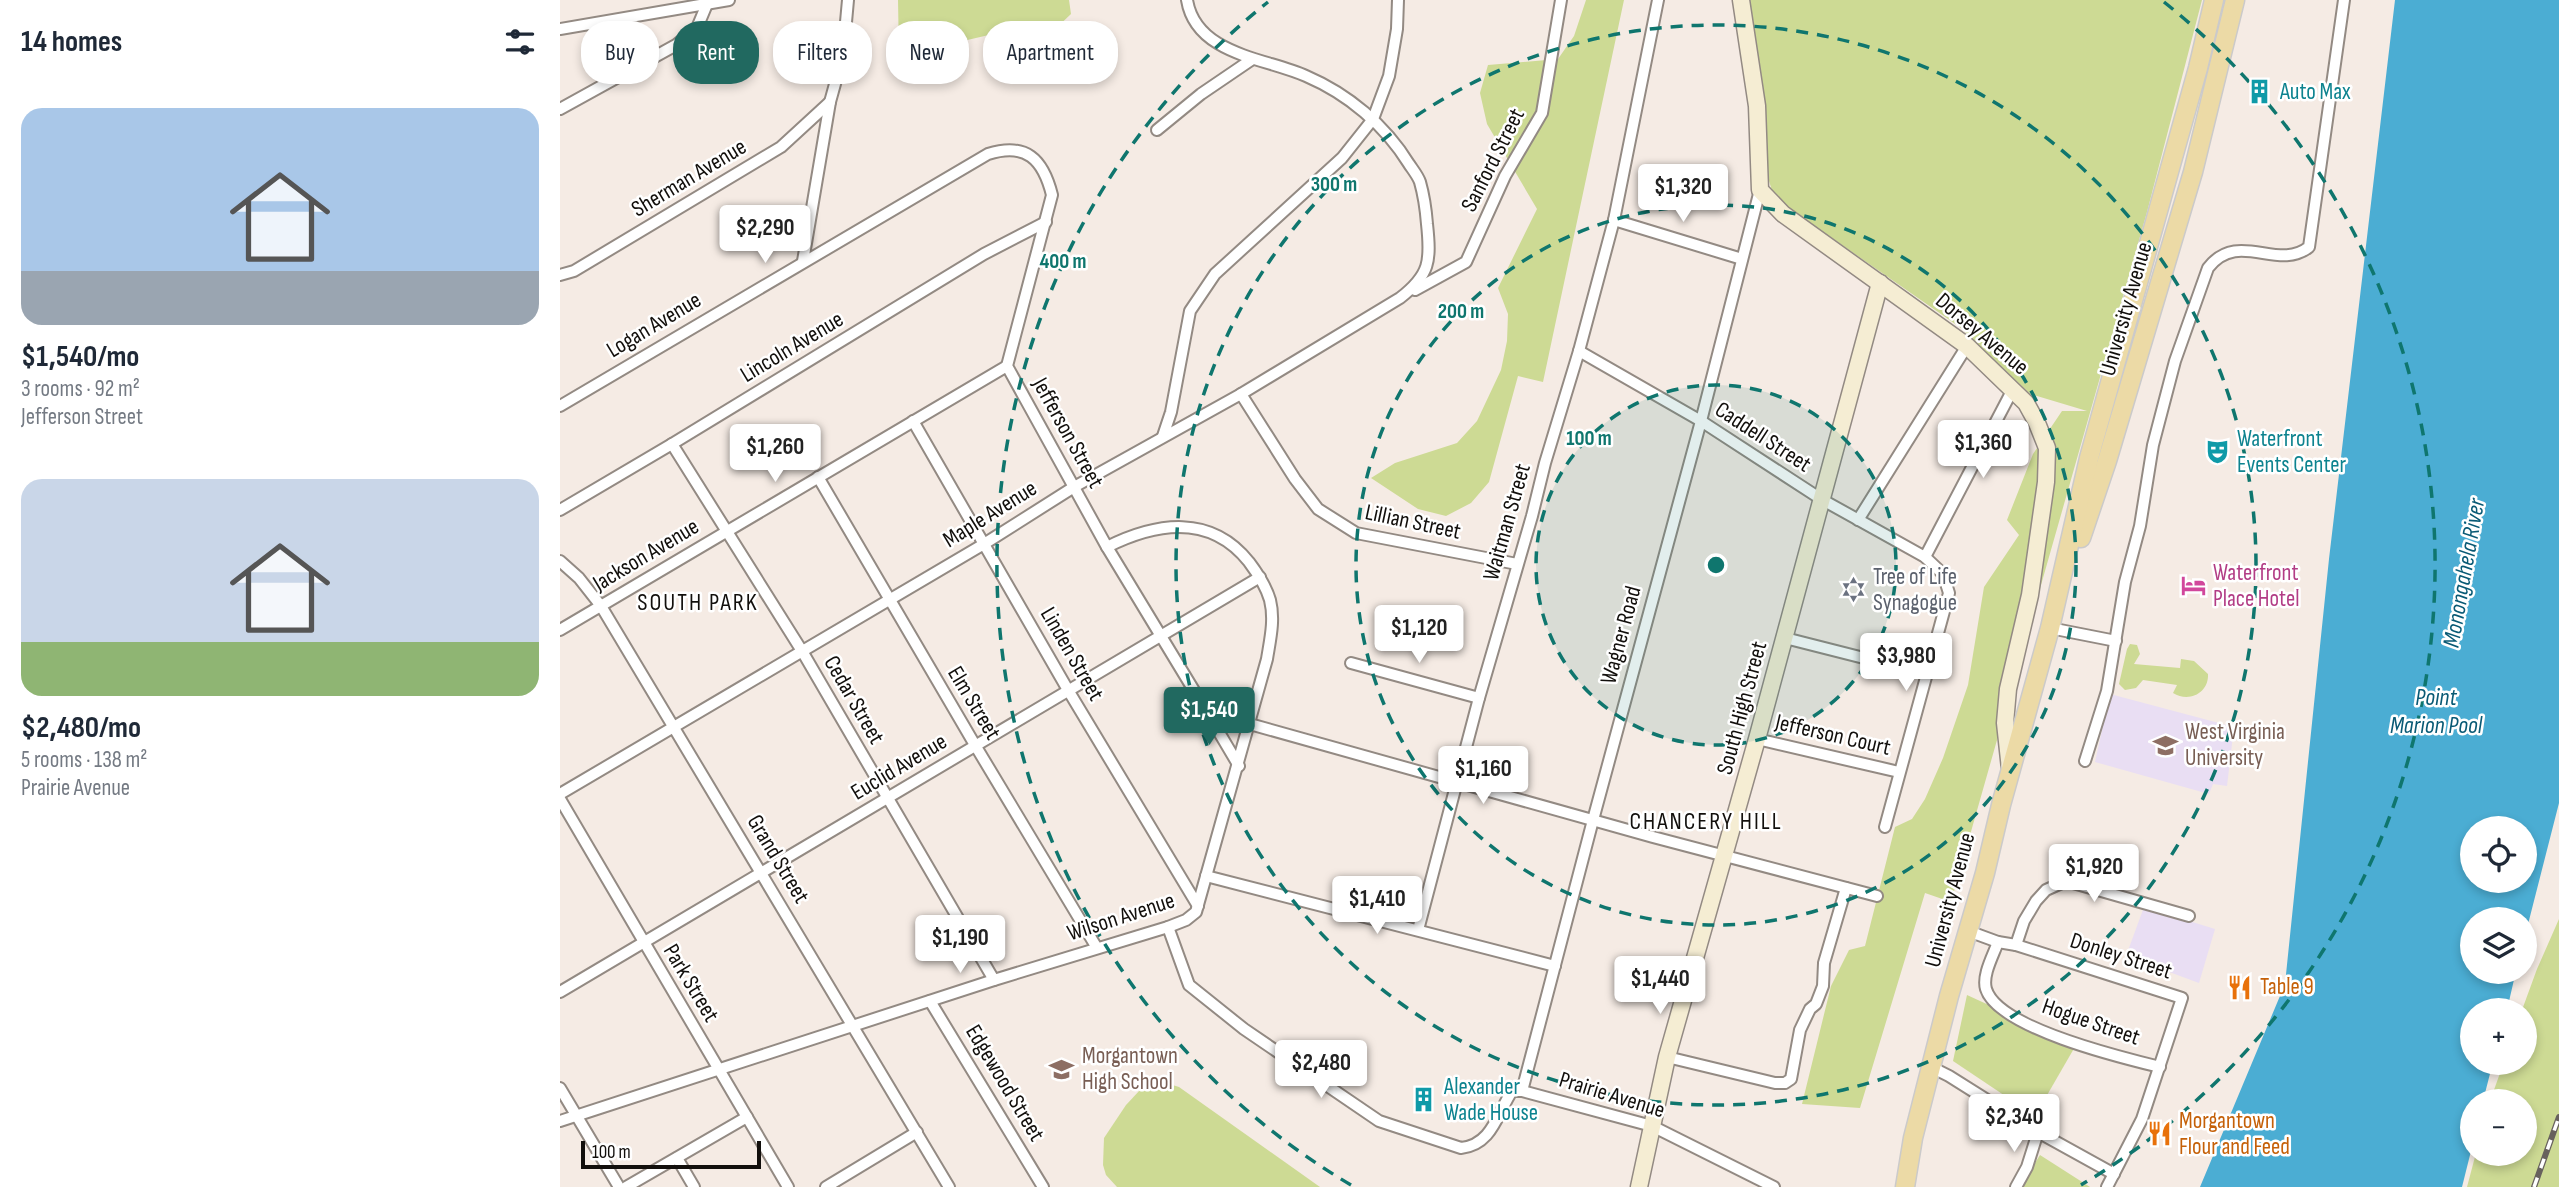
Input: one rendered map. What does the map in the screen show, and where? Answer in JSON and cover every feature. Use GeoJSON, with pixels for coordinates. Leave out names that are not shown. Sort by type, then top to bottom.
{"type":"FeatureCollection","features":[{"type":"Feature","properties":{"kind":"main road","name":"University Avenue"},"geometry":{"type":"LineString","coordinates":[[1905,1187],[1913,1138],[2050,628],[2089,458],[2198,68],[2214,0]]}},
{"type":"Feature","properties":{"kind":"main road","name":"University Avenue"},"geometry":{"type":"LineString","coordinates":[[2050,628],[2107,461],[2193,172],[2235,0]]}},
{"type":"Feature","properties":{"kind":"street"},"geometry":{"type":"LineString","coordinates":[[560,29],[729,0]]}},
{"type":"Feature","properties":{"kind":"street"},"geometry":{"type":"LineString","coordinates":[[803,261],[830,102],[843,55],[848,0]]}},
{"type":"Feature","properties":{"kind":"street"},"geometry":{"type":"LineString","coordinates":[[1187,0],[1200,27],[1218,44],[1251,60],[1283,67],[1309,77],[1348,99],[1373,119]]}},
{"type":"Feature","properties":{"kind":"street"},"geometry":{"type":"LineString","coordinates":[[1163,436],[1171,412],[1190,311],[1214,274],[1342,158],[1373,119],[1389,76],[1397,29],[1398,0]]}},
{"type":"Feature","properties":{"kind":"street","name":"Sanford Street"},"geometry":{"type":"LineString","coordinates":[[1400,298],[1466,262],[1505,176],[1542,113],[1561,0]]}},
{"type":"Feature","properties":{"kind":"street","name":"Waitman Street"},"geometry":{"type":"LineString","coordinates":[[1418,930],[1479,698],[1614,220],[1658,0]]}},
{"type":"Feature","properties":{"kind":"street"},"geometry":{"type":"LineString","coordinates":[[1741,0],[1757,106],[1760,190]]}},
{"type":"Feature","properties":{"kind":"street"},"geometry":{"type":"LineString","coordinates":[[2085,761],[2107,691],[2125,582],[2140,526],[2153,445],[2175,361],[2208,268],[2214,260],[2232,251],[2291,256],[2302,253],[2309,247],[2344,0]]}},
{"type":"Feature","properties":{"kind":"street"},"geometry":{"type":"LineString","coordinates":[[560,109],[676,45],[697,28],[707,4]]}},
{"type":"Feature","properties":{"kind":"street"},"geometry":{"type":"LineString","coordinates":[[1157,130],[1201,93],[1251,60]]}},
{"type":"Feature","properties":{"kind":"street","name":"Sherman Avenue"},"geometry":{"type":"LineString","coordinates":[[560,275],[574,271],[781,147],[830,102]]}},
{"type":"Feature","properties":{"kind":"street","name":"Maple Avenue"},"geometry":{"type":"LineString","coordinates":[[560,794],[984,544],[1074,487],[1241,394],[1419,284],[1425,274],[1429,240],[1420,180],[1397,144],[1373,119]]}},
{"type":"Feature","properties":{"kind":"street","name":"Jefferson Street"},"geometry":{"type":"LineString","coordinates":[[988,154],[1006,148],[1023,152],[1038,161],[1047,174],[1052,195],[1007,366],[1107,547],[1239,766]]}},
{"type":"Feature","properties":{"kind":"street","name":"Logan Avenue"},"geometry":{"type":"LineString","coordinates":[[560,406],[988,154]]}},
{"type":"Feature","properties":{"kind":"street","name":"Wagner Road"},"geometry":{"type":"LineString","coordinates":[[1522,1090],[1592,820],[1701,422],[1760,190]]}},
{"type":"Feature","properties":{"kind":"street","name":"Dorsey Avenue"},"geometry":{"type":"LineString","coordinates":[[1760,190],[1783,214],[1968,346],[2026,402],[2042,435],[2046,448],[2046,482],[2030,596],[2008,688],[2005,723],[2010,771]]}},
{"type":"Feature","properties":{"kind":"street"},"geometry":{"type":"LineString","coordinates":[[1614,220],[1742,259]]}},
{"type":"Feature","properties":{"kind":"street","name":"Lincoln Avenue"},"geometry":{"type":"LineString","coordinates":[[560,510],[984,254],[1046,222]]}},
{"type":"Feature","properties":{"kind":"street","name":"South High Street"},"geometry":{"type":"LineString","coordinates":[[1639,1187],[1667,1057],[1785,638],[1880,283]]}},
{"type":"Feature","properties":{"kind":"street"},"geometry":{"type":"LineString","coordinates":[[1858,520],[1968,346]]}},
{"type":"Feature","properties":{"kind":"street","name":"Caddell Street"},"geometry":{"type":"LineString","coordinates":[[1579,351],[1701,422],[1821,499],[1925,557]]}},
{"type":"Feature","properties":{"kind":"street","name":"Jackson Avenue"},"geometry":{"type":"LineString","coordinates":[[560,630],[1007,366]]}},
{"type":"Feature","properties":{"kind":"street"},"geometry":{"type":"LineString","coordinates":[[1885,827],[1949,593],[1943,574],[1925,557],[2012,389]]}},
{"type":"Feature","properties":{"kind":"street","name":"Lillian Street"},"geometry":{"type":"LineString","coordinates":[[1241,394],[1295,479],[1318,509],[1356,533],[1517,564]]}},
{"type":"Feature","properties":{"kind":"street","name":"Linden Street"},"geometry":{"type":"LineString","coordinates":[[913,421],[1068,690],[1198,906]]}},
{"type":"Feature","properties":{"kind":"street","name":"Cedar Street"},"geometry":{"type":"LineString","coordinates":[[672,444],[802,651],[994,980]]}},
{"type":"Feature","properties":{"kind":"street","name":"Elm Street"},"geometry":{"type":"LineString","coordinates":[[818,477],[1097,948]]}},
{"type":"Feature","properties":{"kind":"street","name":"Wilson Avenue"},"geometry":{"type":"LineString","coordinates":[[560,1121],[994,980],[1168,927],[1186,920],[1196,912],[1267,659],[1272,627],[1270,601],[1260,577],[1239,550],[1222,537],[1177,525],[1132,534],[1107,547]]}},
{"type":"Feature","properties":{"kind":"street","name":"Grand Street"},"geometry":{"type":"LineString","coordinates":[[560,561],[579,578],[601,606],[949,1187]]}},
{"type":"Feature","properties":{"kind":"street","name":"Euclid Avenue"},"geometry":{"type":"LineString","coordinates":[[560,992],[1260,577]]}},
{"type":"Feature","properties":{"kind":"street"},"geometry":{"type":"LineString","coordinates":[[2050,628],[2116,641]]}},
{"type":"Feature","properties":{"kind":"street"},"geometry":{"type":"LineString","coordinates":[[1785,638],[1927,674]]}},
{"type":"Feature","properties":{"kind":"street"},"geometry":{"type":"LineString","coordinates":[[1351,663],[1479,698]]}},
{"type":"Feature","properties":{"kind":"street"},"geometry":{"type":"LineString","coordinates":[[1208,712],[1592,820],[1877,896]]}},
{"type":"Feature","properties":{"kind":"street","name":"Jefferson Court"},"geometry":{"type":"LineString","coordinates":[[1757,739],[1899,772]]}},
{"type":"Feature","properties":{"kind":"street","name":"Park Street"},"geometry":{"type":"LineString","coordinates":[[560,799],[788,1187]]}},
{"type":"Feature","properties":{"kind":"street"},"geometry":{"type":"LineString","coordinates":[[1206,876],[1555,966]]}},
{"type":"Feature","properties":{"kind":"street"},"geometry":{"type":"LineString","coordinates":[[2016,945],[2024,921],[2036,901],[2046,890],[2066,881],[2189,916]]}},
{"type":"Feature","properties":{"kind":"street"},"geometry":{"type":"LineString","coordinates":[[1667,1057],[1775,1083],[1785,1083],[1791,1079],[1800,1030],[1810,1009],[1816,1004],[1823,986],[1824,963],[1846,888]]}},
{"type":"Feature","properties":{"kind":"street","name":"Prairie Avenue"},"geometry":{"type":"LineString","coordinates":[[1168,927],[1189,985],[1200,996],[1379,1121],[1461,1147],[1471,1147],[1488,1136],[1511,1091],[1522,1090],[1652,1126],[1774,1187]]}},
{"type":"Feature","properties":{"kind":"street","name":"Donley Street"},"geometry":{"type":"LineString","coordinates":[[1968,931],[2182,998],[2160,1067]]}},
{"type":"Feature","properties":{"kind":"street","name":"Hogue Street"},"geometry":{"type":"LineString","coordinates":[[1998,942],[1985,985],[1989,997],[1997,1005],[2030,1025],[2076,1045],[2160,1067]]}},
{"type":"Feature","properties":{"kind":"street","name":"Edgewood Street"},"geometry":{"type":"LineString","coordinates":[[930,1001],[1043,1187]]}},
{"type":"Feature","properties":{"kind":"street"},"geometry":{"type":"LineString","coordinates":[[1931,1067],[2038,1132],[2114,1174]]}},
{"type":"Feature","properties":{"kind":"street"},"geometry":{"type":"LineString","coordinates":[[2107,1187],[2142,1119],[2160,1067]]}},
{"type":"Feature","properties":{"kind":"street"},"geometry":{"type":"LineString","coordinates":[[560,1088],[619,1187]]}},
{"type":"Feature","properties":{"kind":"street"},"geometry":{"type":"LineString","coordinates":[[626,1187],[747,1117]]}},
{"type":"Feature","properties":{"kind":"street"},"geometry":{"type":"LineString","coordinates":[[826,1187],[917,1132]]}},
{"type":"Feature","properties":{"kind":"street"},"geometry":{"type":"LineString","coordinates":[[2016,1187],[2027,1167],[2038,1132]]}},
{"type":"Feature","properties":{"kind":"street"},"geometry":{"type":"LineString","coordinates":[[677,1158],[694,1187]]}},
{"type":"Feature","properties":{"kind":"shaded area","name":"West Virginia University"},"geometry":{"type":"Polygon","coordinates":[[[2110,694],[2234,727],[2227,786],[2213,784],[2209,794],[2095,762],[2110,694]]]}},
{"type":"Feature","properties":{"kind":"shaded area"},"geometry":{"type":"Polygon","coordinates":[[[2144,907],[2215,929],[2199,983],[2126,956],[2144,907]]]}},
{"type":"Feature","properties":{"kind":"green space"},"geometry":{"type":"Polygon","coordinates":[[[898,0],[1069,0],[1071,14],[1064,21],[983,21],[983,36],[969,40],[969,21],[898,21],[898,0]]]}},
{"type":"Feature","properties":{"kind":"green space"},"geometry":{"type":"Polygon","coordinates":[[[1586,0],[1624,0],[1543,382],[1518,376],[1489,482],[1471,503],[1446,516],[1418,509],[1371,478],[1395,463],[1457,443],[1477,421],[1501,370],[1507,341],[1508,314],[1498,288],[1537,209],[1487,124],[1480,93],[1488,65],[1558,59],[1574,36],[1586,0]]]}},
{"type":"Feature","properties":{"kind":"green space"},"geometry":{"type":"Polygon","coordinates":[[[1750,0],[2202,0],[2147,212],[1951,902],[1925,893],[1860,1108],[1802,1104],[1831,986],[1849,950],[1865,946],[1895,827],[1912,819],[1925,799],[1943,758],[1968,685],[1984,587],[2019,535],[2007,520],[2033,454],[2062,411],[2087,411],[2030,394],[1961,328],[1783,204],[1773,194],[1766,171],[1760,68],[1750,0]]]}},
{"type":"Feature","properties":{"kind":"green space"},"geometry":{"type":"Polygon","coordinates":[[[2130,644],[2137,645],[2140,654],[2134,664],[2180,668],[2181,659],[2194,661],[2208,674],[2202,691],[2191,696],[2179,696],[2173,693],[2177,685],[2143,680],[2136,688],[2125,690],[2119,684],[2130,644]]]}},
{"type":"Feature","properties":{"kind":"green space"},"geometry":{"type":"Polygon","coordinates":[[[2559,919],[2559,1187],[2467,1187],[2473,1166],[2537,1166],[2537,1089],[2494,1089],[2499,1075],[2537,1075],[2537,998],[2526,998],[2532,984],[2537,984],[2537,969],[2559,919]]]}},
{"type":"Feature","properties":{"kind":"green space"},"geometry":{"type":"Polygon","coordinates":[[[1967,995],[2076,1045],[2035,1116],[1953,1061],[1967,995]]]}},
{"type":"Feature","properties":{"kind":"green space"},"geometry":{"type":"Polygon","coordinates":[[[1166,1083],[1179,1087],[1320,1187],[1117,1187],[1106,1175],[1103,1165],[1104,1138],[1126,1105],[1140,1090],[1166,1083]]]}},
{"type":"Feature","properties":{"kind":"green space"},"geometry":{"type":"Polygon","coordinates":[[[2040,1155],[2090,1187],[2020,1187],[2040,1155]]]}},
{"type":"Feature","properties":{"kind":"water","name":"Point Marion Pool"},"geometry":{"type":"Polygon","coordinates":[[[2395,0],[2559,0],[2559,803],[2537,889],[2537,816],[2460,816],[2460,893],[2536,893],[2532,907],[2460,907],[2460,984],[2513,984],[2510,998],[2460,998],[2460,1075],[2490,1075],[2486,1089],[2460,1089],[2460,1166],[2467,1166],[2462,1187],[2200,1187],[2285,984],[2329,559],[2395,0]]]}},
{"type":"Feature","properties":{"kind":"railway"},"geometry":{"type":"LineString","coordinates":[[2534,1187],[2559,1117]]}},
{"type":"Feature","properties":{"kind":"place","name":"Auto Max"},"geometry":{"type":"Point","coordinates":[2260,92]}},
{"type":"Feature","properties":{"kind":"place","name":"Waterfront Events Center"},"geometry":{"type":"Point","coordinates":[2217,452]}},
{"type":"Feature","properties":{"kind":"place","name":"Waterfront Place Hotel"},"geometry":{"type":"Point","coordinates":[2193,586]}},
{"type":"Feature","properties":{"kind":"place","name":"Tree of Life Synagogue"},"geometry":{"type":"Point","coordinates":[1853,590]}},
{"type":"Feature","properties":{"kind":"place","name":"West Virginia University"},"geometry":{"type":"Point","coordinates":[2165,745]}},
{"type":"Feature","properties":{"kind":"place","name":"Table 9"},"geometry":{"type":"Point","coordinates":[2240,987]}},
{"type":"Feature","properties":{"kind":"place","name":"Morgantown High School"},"geometry":{"type":"Point","coordinates":[1062,1069]}},
{"type":"Feature","properties":{"kind":"place","name":"Alexander Wade House"},"geometry":{"type":"Point","coordinates":[1424,1100]}},
{"type":"Feature","properties":{"kind":"place","name":"Morgantown Flour and Feed"},"geometry":{"type":"Point","coordinates":[2159,1134]}},
{"type":"Feature","properties":{"kind":"district","name":"SOUTH PARK"},"geometry":{"type":"Point","coordinates":[698,602]}},
{"type":"Feature","properties":{"kind":"district","name":"CHANCERY HILL"},"geometry":{"type":"Point","coordinates":[1706,821]}},
{"type":"Feature","properties":{"kind":"water label","name":"Monongahela River"},"geometry":{"type":"Point","coordinates":[2464,573]}}]}
